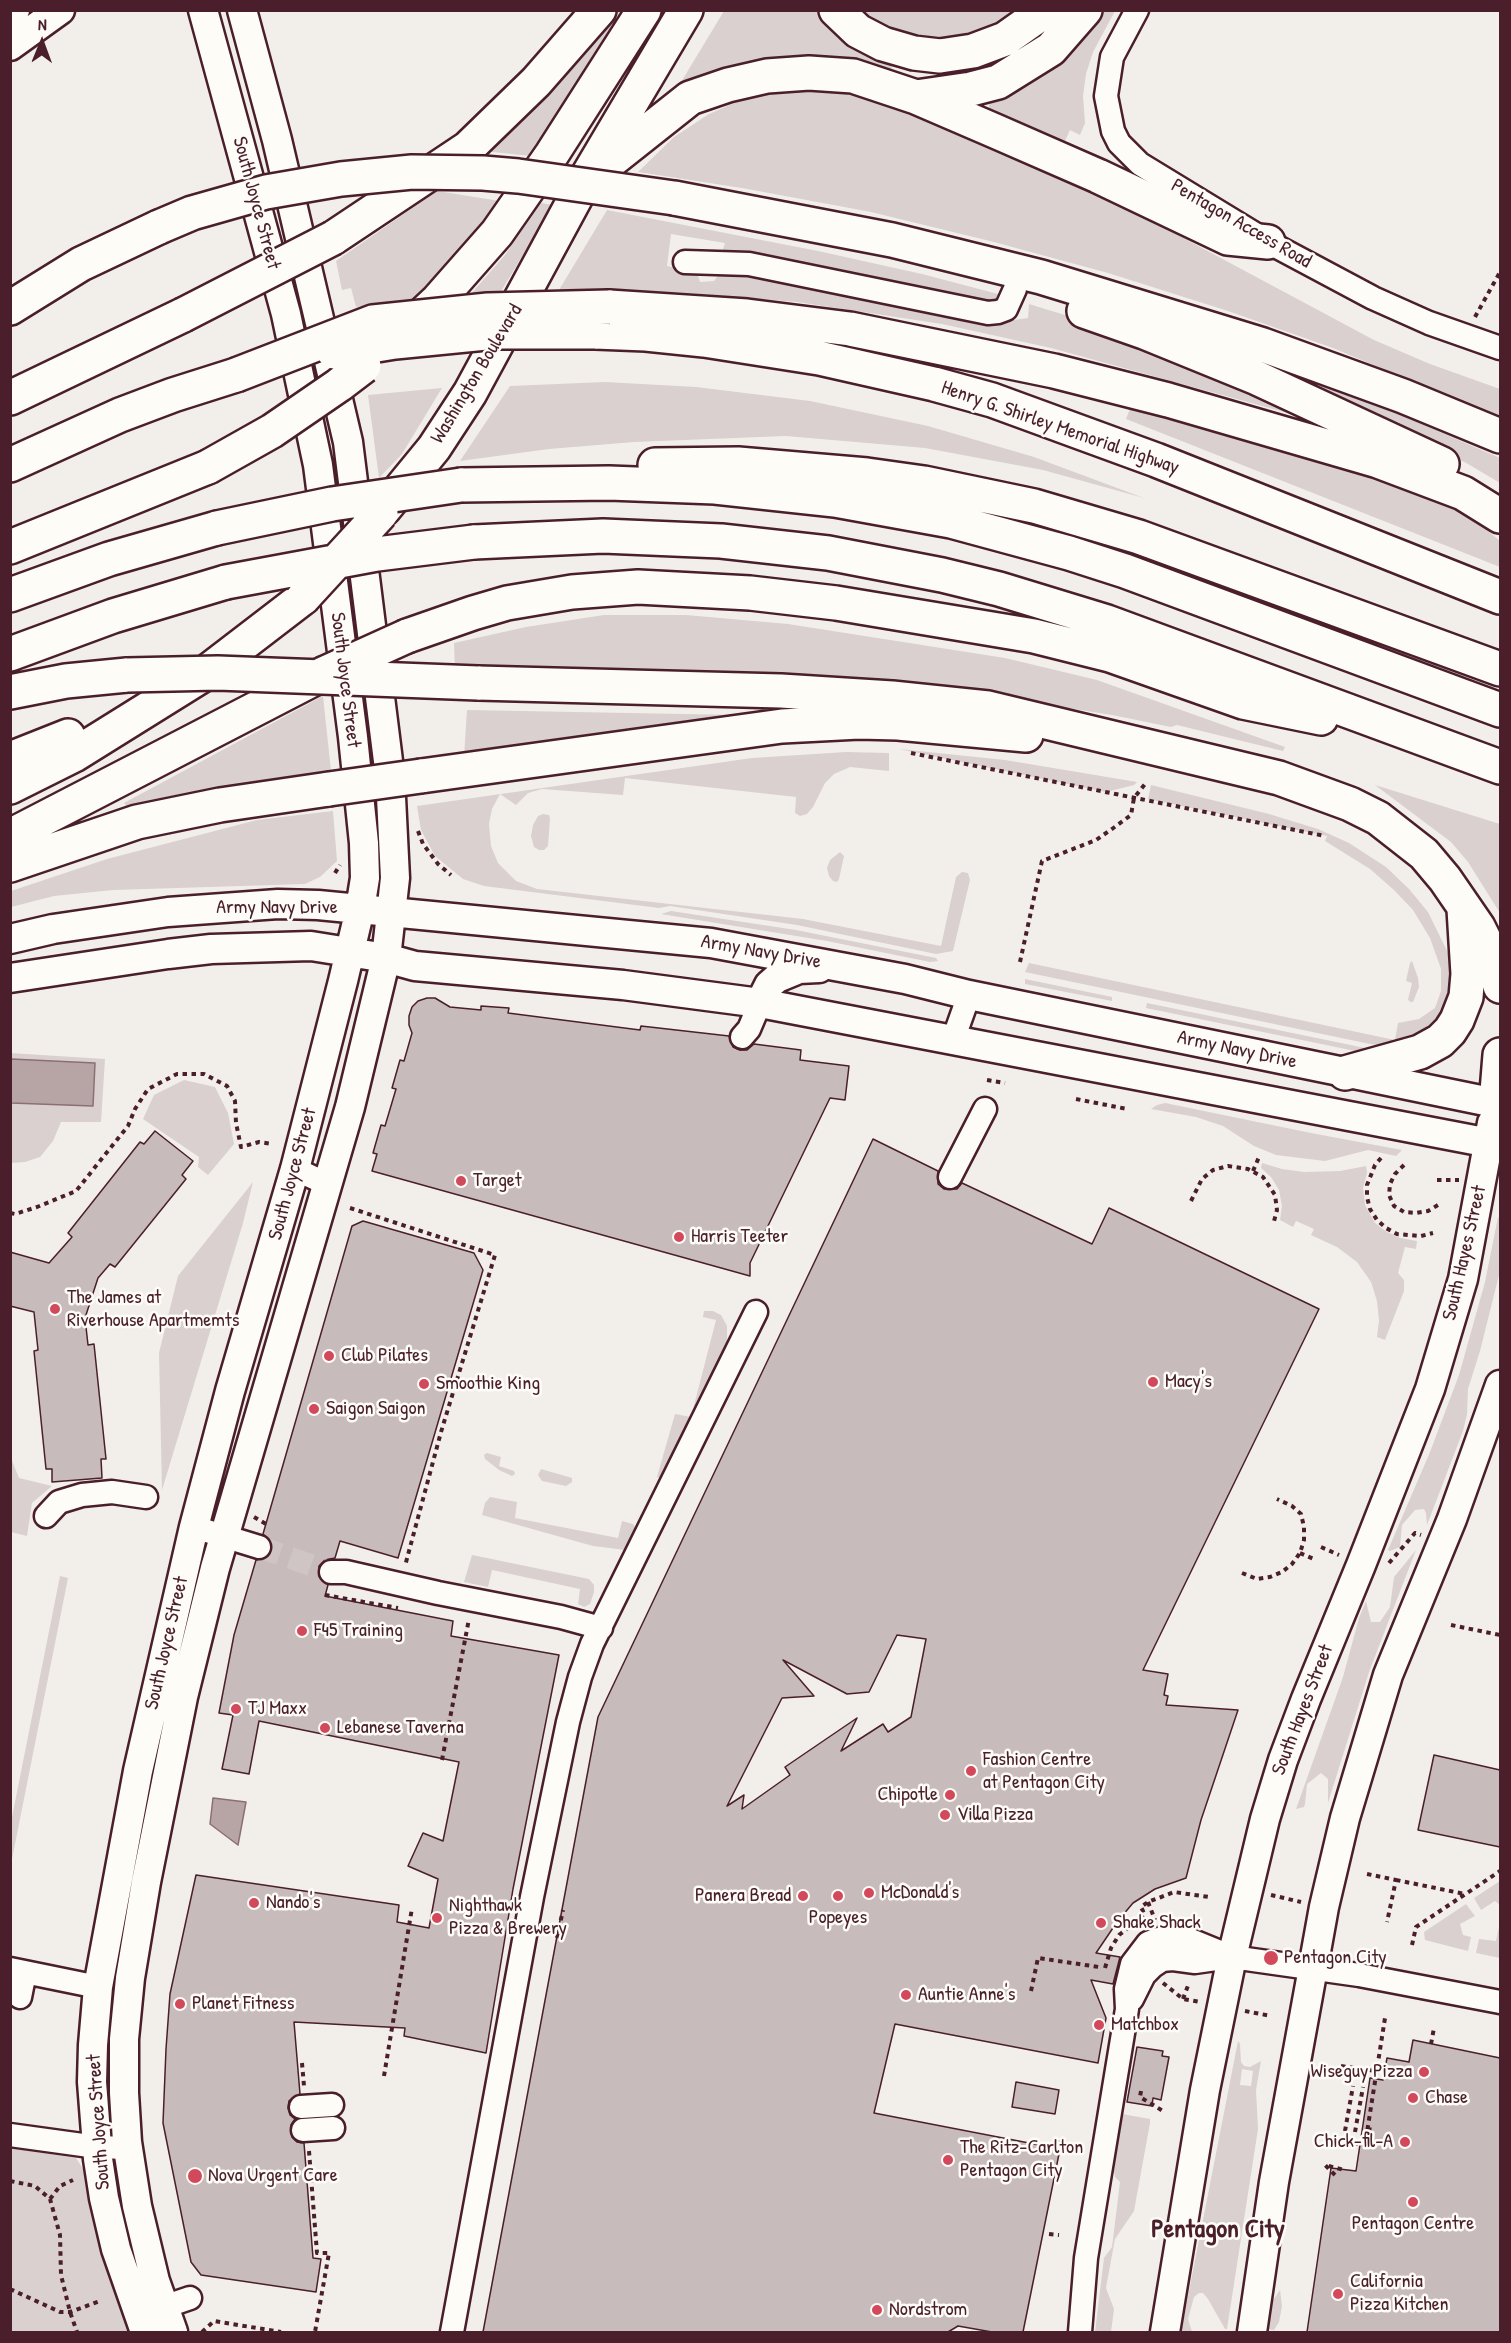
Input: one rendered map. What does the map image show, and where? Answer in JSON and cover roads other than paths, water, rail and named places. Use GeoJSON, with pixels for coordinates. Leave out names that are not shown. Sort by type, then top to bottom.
{"type":"FeatureCollection","features":[{"type":"Feature","properties":{"kind":"highway"},"geometry":{"type":"LineString","coordinates":[[10,398],[183,315],[333,238],[468,148],[536,82],[599,10]]}},
{"type":"Feature","properties":{"kind":"highway"},"geometry":{"type":"LineString","coordinates":[[10,547],[208,467],[272,431],[339,386],[364,366],[438,300],[496,232],[552,154],[644,10]]}},
{"type":"Feature","properties":{"kind":"highway","name":"Washington Boulevard"},"geometry":{"type":"LineString","coordinates":[[165,698],[231,655],[303,598],[381,513],[434,448],[470,393],[584,182],[686,10]]}},
{"type":"Feature","properties":{"kind":"highway"},"geometry":{"type":"LineString","coordinates":[[836,10],[858,31],[883,44],[914,53],[940,56],[973,51],[1005,39],[1046,10]]}},
{"type":"Feature","properties":{"kind":"highway"},"geometry":{"type":"LineString","coordinates":[[916,98],[998,82],[1051,49],[1085,10]]}},
{"type":"Feature","properties":{"kind":"highway"},"geometry":{"type":"LineString","coordinates":[[584,182],[690,98],[728,85],[767,76],[809,73],[853,76],[916,98],[1098,176],[1228,238],[1268,242]]}},
{"type":"Feature","properties":{"kind":"highway"},"geometry":{"type":"LineString","coordinates":[[10,308],[81,264],[201,210],[305,184],[400,173],[483,173],[674,198],[892,240],[1041,277],[1211,328],[1335,370],[1500,436]]}},
{"type":"Feature","properties":{"kind":"highway"},"geometry":{"type":"LineString","coordinates":[[892,240],[995,284],[1089,313],[1197,353],[1382,435],[1453,471],[1475,489],[1500,515]]}},
{"type":"Feature","properties":{"kind":"highway"},"geometry":{"type":"LineString","coordinates":[[602,319],[747,316],[850,329],[1054,371],[1378,461],[1463,493],[1500,515]]}},
{"type":"Feature","properties":{"kind":"highway","name":"Henry G. Shirley Memorial Highway"},"geometry":{"type":"LineString","coordinates":[[10,465],[120,415],[236,375],[339,351],[405,341],[496,332],[546,330],[602,319],[646,334],[704,340],[819,358],[934,384],[992,400],[1165,463],[1500,597]]}},
{"type":"Feature","properties":{"kind":"highway"},"geometry":{"type":"LineString","coordinates":[[10,595],[109,559],[217,528],[332,504],[461,485],[599,469],[701,463],[813,469],[924,483],[1034,506],[1139,537],[1500,669]]}},
{"type":"Feature","properties":{"kind":"highway"},"geometry":{"type":"LineString","coordinates":[[461,485],[609,483],[715,488],[835,500],[951,521],[1059,550],[1125,571],[1500,710]]}},
{"type":"Feature","properties":{"kind":"highway"},"geometry":{"type":"LineString","coordinates":[[10,654],[124,612],[226,582],[367,555],[474,542],[603,536],[721,541],[828,553],[942,575],[1020,595],[1107,622],[1500,767]]}},
{"type":"Feature","properties":{"kind":"highway"},"geometry":{"type":"LineString","coordinates":[[10,837],[323,674],[407,636],[507,603],[573,592],[638,587],[750,592],[836,603],[1057,641],[1110,655],[1243,702],[1417,736]]}},
{"type":"Feature","properties":{"kind":"highway"},"geometry":{"type":"LineString","coordinates":[[10,692],[66,681],[127,675],[218,673],[780,691],[892,698],[988,708],[1279,778],[1350,804],[1378,819],[1424,854],[1464,904],[1488,945],[1500,986]]}},
{"type":"Feature","properties":{"kind":"highway"},"geometry":{"type":"LineString","coordinates":[[10,759],[165,698]]}},
{"type":"Feature","properties":{"kind":"highway"},"geometry":{"type":"LineString","coordinates":[[10,787],[74,755],[165,698]]}},
{"type":"Feature","properties":{"kind":"highway"},"geometry":{"type":"LineString","coordinates":[[10,865],[137,822],[220,805],[738,730],[860,722],[936,726],[1132,744]]}},
{"type":"Feature","properties":{"kind":"highway"},"geometry":{"type":"LineString","coordinates":[[1345,1072],[1420,1052],[1440,1041],[1450,1031],[1466,997],[1468,974],[1464,904]]}},
{"type":"Feature","properties":{"kind":"highway"},"geometry":{"type":"LineString","coordinates":[[1498,1104],[1500,1054]]}},
{"type":"Feature","properties":{"kind":"main road"},"geometry":{"type":"LineString","coordinates":[[10,15],[15,10]]}},
{"type":"Feature","properties":{"kind":"main road"},"geometry":{"type":"LineString","coordinates":[[10,46],[60,10]]}},
{"type":"Feature","properties":{"kind":"main road","name":"South Joyce Street"},"geometry":{"type":"LineString","coordinates":[[155,2322],[116,2249],[104,2198],[96,2147],[92,2082],[98,1988],[138,1771],[194,1527],[230,1391],[295,1168],[350,952],[365,878],[364,843],[353,737],[318,465],[286,314],[203,10]]}},
{"type":"Feature","properties":{"kind":"main road","name":"South Joyce Street"},"geometry":{"type":"LineString","coordinates":[[155,2322],[128,2148],[124,2093],[124,2039],[130,1978],[146,1882],[183,1697],[224,1536],[346,1123],[386,958],[395,878],[390,777],[348,442],[277,140],[242,10]]}},
{"type":"Feature","properties":{"kind":"main road","name":"Army Navy Drive"},"geometry":{"type":"LineString","coordinates":[[10,939],[107,920],[230,907],[318,905],[711,943],[845,967],[969,995],[1498,1104]]}},
{"type":"Feature","properties":{"kind":"main road","name":"Army Navy Drive"},"geometry":{"type":"LineString","coordinates":[[10,978],[125,959],[211,949],[311,946],[386,958],[415,966],[623,984],[760,1003],[1495,1144]]}},
{"type":"Feature","properties":{"kind":"main road"},"geometry":{"type":"LineString","coordinates":[[760,1003],[769,985],[787,973],[799,969],[845,967]]}},
{"type":"Feature","properties":{"kind":"main road","name":"South Hayes Street"},"geometry":{"type":"LineString","coordinates":[[1165,2332],[1205,2090],[1232,1957],[1265,1819],[1293,1733],[1430,1389],[1462,1279],[1495,1144],[1498,1104]]}},
{"type":"Feature","properties":{"kind":"main road"},"geometry":{"type":"LineString","coordinates":[[1252,2332],[1274,2182],[1323,1908],[1345,1818],[1385,1685],[1452,1519],[1500,1385]]}},
{"type":"Feature","properties":{"kind":"street","name":"Pentagon Access Road"},"geometry":{"type":"LineString","coordinates":[[1137,10],[1112,57],[1106,96],[1113,131],[1119,143],[1140,164],[1268,242],[1373,298],[1429,324],[1500,348]]}},
{"type":"Feature","properties":{"kind":"street"},"geometry":{"type":"LineString","coordinates":[[686,262],[749,264],[988,313],[1006,309],[1015,289]]}},
{"type":"Feature","properties":{"kind":"street"},"geometry":{"type":"LineString","coordinates":[[953,1040],[969,995]]}},
{"type":"Feature","properties":{"kind":"street"},"geometry":{"type":"LineString","coordinates":[[742,1037],[760,1003]]}},
{"type":"Feature","properties":{"kind":"street"},"geometry":{"type":"LineString","coordinates":[[950,1177],[985,1109]]}},
{"type":"Feature","properties":{"kind":"street"},"geometry":{"type":"LineString","coordinates":[[295,1168],[327,1184]]}},
{"type":"Feature","properties":{"kind":"street"},"geometry":{"type":"LineString","coordinates":[[452,2332],[532,1897],[568,1722],[580,1677],[592,1644],[756,1312]]}},
{"type":"Feature","properties":{"kind":"street"},"geometry":{"type":"LineString","coordinates":[[46,1516],[59,1502],[82,1495],[112,1492],[146,1497]]}},
{"type":"Feature","properties":{"kind":"street"},"geometry":{"type":"LineString","coordinates":[[194,1527],[260,1547]]}},
{"type":"Feature","properties":{"kind":"street"},"geometry":{"type":"LineString","coordinates":[[331,1572],[346,1572],[561,1617],[601,1628]]}},
{"type":"Feature","properties":{"kind":"street"},"geometry":{"type":"LineString","coordinates":[[1080,2332],[1086,2258],[1127,2009],[1144,1975],[1152,1966],[1162,1960],[1195,1962],[1232,1957],[1313,1968],[1500,2002]]}},
{"type":"Feature","properties":{"kind":"street"},"geometry":{"type":"LineString","coordinates":[[20,1997],[18,1971],[98,1988]]}},
{"type":"Feature","properties":{"kind":"street"},"geometry":{"type":"LineString","coordinates":[[303,2107],[332,2105]]}},
{"type":"Feature","properties":{"kind":"street"},"geometry":{"type":"LineString","coordinates":[[305,2129],[333,2128]]}},
{"type":"Feature","properties":{"kind":"street"},"geometry":{"type":"LineString","coordinates":[[10,2135],[96,2147],[128,2148]]}},
{"type":"Feature","properties":{"kind":"street"},"geometry":{"type":"LineString","coordinates":[[155,2322],[190,2298]]}},
{"type":"Feature","properties":{"kind":"tunnel"},"geometry":{"type":"LineString","coordinates":[[259,1547],[331,1572]]}},
{"type":"Feature","properties":{"kind":"place","name":"Target"},"geometry":{"type":"Point","coordinates":[461,1181]}},
{"type":"Feature","properties":{"kind":"place","name":"Harris Teeter"},"geometry":{"type":"Point","coordinates":[679,1237]}},
{"type":"Feature","properties":{"kind":"place","name":"The James at Riverhouse Apartmemts"},"geometry":{"type":"Point","coordinates":[55,1309]}},
{"type":"Feature","properties":{"kind":"place","name":"Club Pilates"},"geometry":{"type":"Point","coordinates":[329,1356]}},
{"type":"Feature","properties":{"kind":"place","name":"Macy's"},"geometry":{"type":"Point","coordinates":[1153,1382]}},
{"type":"Feature","properties":{"kind":"place","name":"Smoothie King"},"geometry":{"type":"Point","coordinates":[424,1384]}},
{"type":"Feature","properties":{"kind":"place","name":"Saigon Saigon"},"geometry":{"type":"Point","coordinates":[314,1409]}},
{"type":"Feature","properties":{"kind":"place","name":"F45 Training"},"geometry":{"type":"Point","coordinates":[302,1631]}},
{"type":"Feature","properties":{"kind":"place","name":"TJ Maxx"},"geometry":{"type":"Point","coordinates":[236,1709]}},
{"type":"Feature","properties":{"kind":"place","name":"Lebanese Taverna"},"geometry":{"type":"Point","coordinates":[325,1728]}},
{"type":"Feature","properties":{"kind":"place","name":"Fashion Centre at Pentagon City"},"geometry":{"type":"Point","coordinates":[971,1771]}},
{"type":"Feature","properties":{"kind":"place","name":"Chipotle"},"geometry":{"type":"Point","coordinates":[950,1795]}},
{"type":"Feature","properties":{"kind":"place","name":"Villa Pizza"},"geometry":{"type":"Point","coordinates":[945,1815]}},
{"type":"Feature","properties":{"kind":"place","name":"McDonald's"},"geometry":{"type":"Point","coordinates":[869,1893]}},
{"type":"Feature","properties":{"kind":"place","name":"Panera Bread"},"geometry":{"type":"Point","coordinates":[803,1896]}},
{"type":"Feature","properties":{"kind":"place","name":"Popeyes"},"geometry":{"type":"Point","coordinates":[838,1896]}},
{"type":"Feature","properties":{"kind":"place","name":"Nando's"},"geometry":{"type":"Point","coordinates":[254,1903]}},
{"type":"Feature","properties":{"kind":"place","name":"Nighthawk Pizza & Brewery"},"geometry":{"type":"Point","coordinates":[437,1918]}},
{"type":"Feature","properties":{"kind":"place","name":"Shake Shack"},"geometry":{"type":"Point","coordinates":[1101,1923]}},
{"type":"Feature","properties":{"kind":"place","name":"Pentagon City"},"geometry":{"type":"Point","coordinates":[1271,1958]}},
{"type":"Feature","properties":{"kind":"place","name":"Auntie Anne's"},"geometry":{"type":"Point","coordinates":[906,1995]}},
{"type":"Feature","properties":{"kind":"place","name":"Planet Fitness"},"geometry":{"type":"Point","coordinates":[180,2004]}},
{"type":"Feature","properties":{"kind":"place","name":"Matchbox"},"geometry":{"type":"Point","coordinates":[1099,2025]}},
{"type":"Feature","properties":{"kind":"place","name":"Wiseguy Pizza"},"geometry":{"type":"Point","coordinates":[1424,2072]}},
{"type":"Feature","properties":{"kind":"place","name":"Chase"},"geometry":{"type":"Point","coordinates":[1413,2098]}},
{"type":"Feature","properties":{"kind":"place","name":"Chick-fil-A"},"geometry":{"type":"Point","coordinates":[1405,2142]}},
{"type":"Feature","properties":{"kind":"place","name":"The Ritz-Carlton Pentagon City"},"geometry":{"type":"Point","coordinates":[948,2160]}},
{"type":"Feature","properties":{"kind":"place","name":"Nova Urgent Care"},"geometry":{"type":"Point","coordinates":[195,2176]}},
{"type":"Feature","properties":{"kind":"place","name":"Pentagon Centre"},"geometry":{"type":"Point","coordinates":[1413,2202]}},
{"type":"Feature","properties":{"kind":"place","name":"California Pizza Kitchen"},"geometry":{"type":"Point","coordinates":[1338,2294]}},
{"type":"Feature","properties":{"kind":"place","name":"Nordstrom"},"geometry":{"type":"Point","coordinates":[877,2310]}},
{"type":"Feature","properties":{"kind":"district","name":"Pentagon City"},"geometry":{"type":"Point","coordinates":[1218,2230]}}]}
